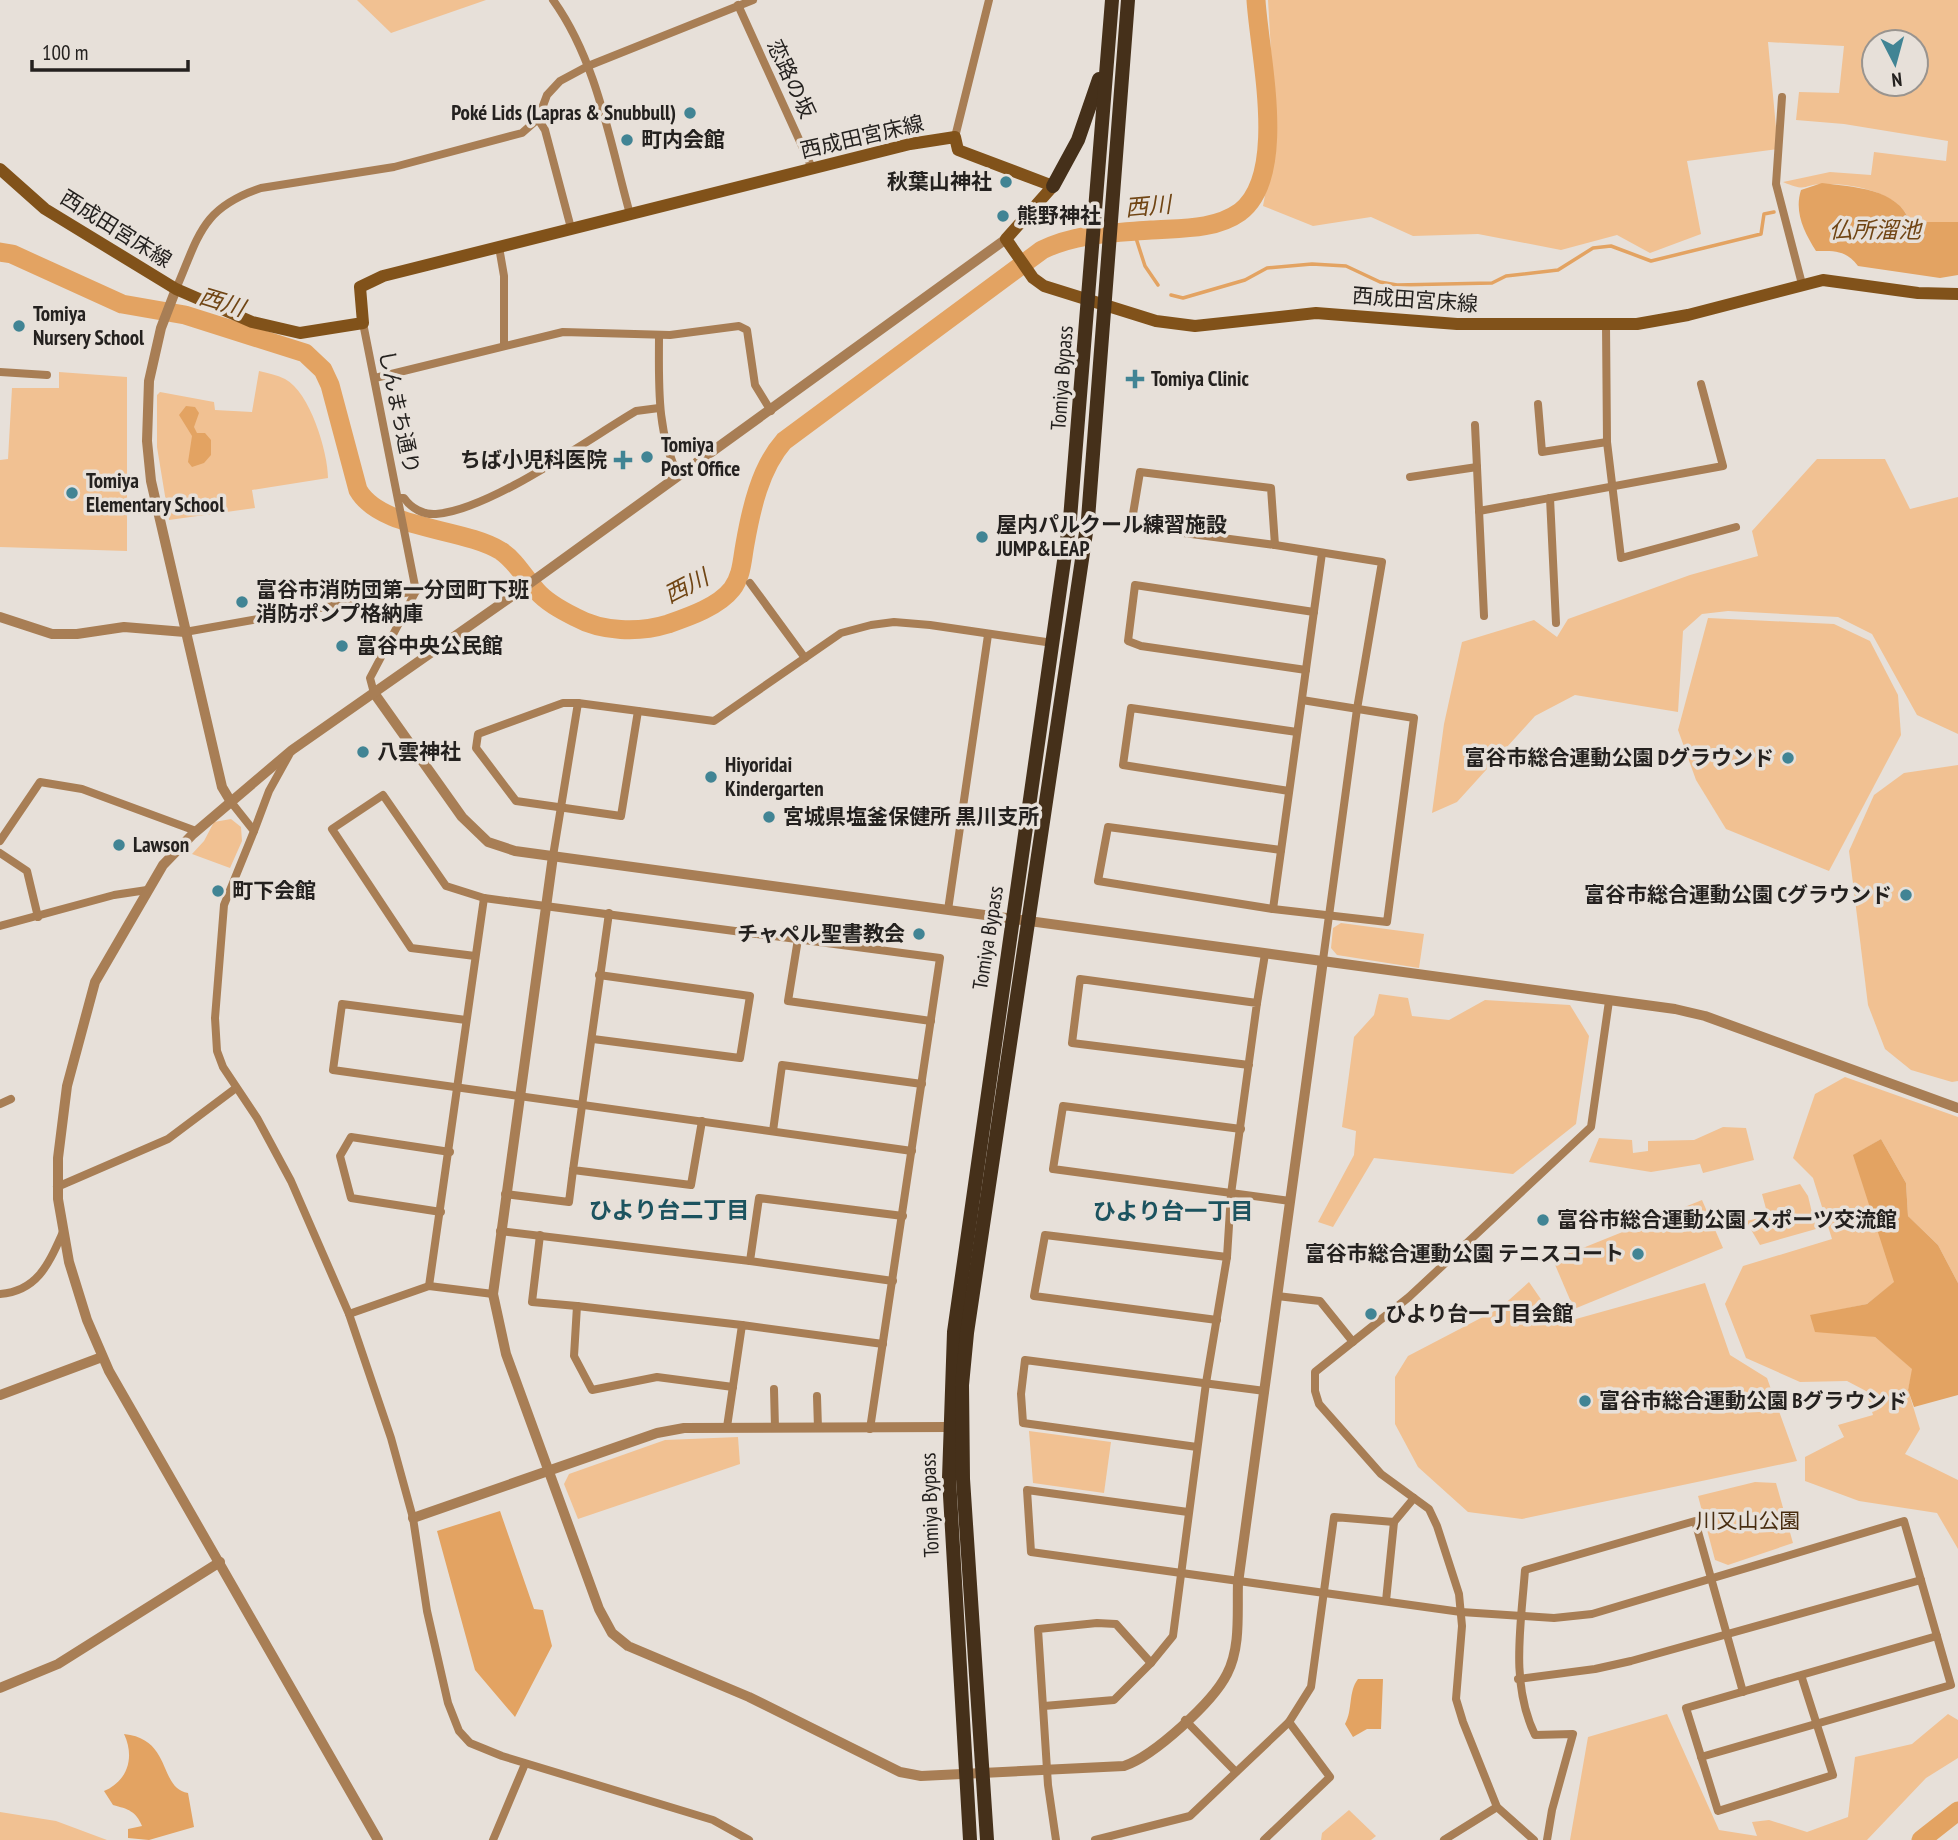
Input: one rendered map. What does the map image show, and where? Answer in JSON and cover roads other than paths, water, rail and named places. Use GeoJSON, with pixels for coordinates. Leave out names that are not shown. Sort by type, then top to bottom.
{"type":"FeatureCollection","features":[{"type":"Feature","properties":{"kind":"highway"},"geometry":{"type":"LineString","coordinates":[[1053,186],[1091,109],[1109,44],[1112,0]]}},
{"type":"Feature","properties":{"kind":"highway","name":"Tomiya Bypass"},"geometry":{"type":"LineString","coordinates":[[987,1840],[963,1479],[962,1385],[967,1333],[1088,519],[1128,0]]}},
{"type":"Feature","properties":{"kind":"highway","name":"Tomiya Bypass"},"geometry":{"type":"LineString","coordinates":[[970,1840],[951,1543],[948,1427],[960,1282],[1053,643],[1077,454],[1109,44]]}},
{"type":"Feature","properties":{"kind":"main road","name":"西成田宮床線"},"geometry":{"type":"LineString","coordinates":[[0,169],[45,209],[174,295],[278,330],[324,331],[363,323],[358,294],[365,282],[909,144],[955,137],[958,150],[1053,186]]}},
{"type":"Feature","properties":{"kind":"main road"},"geometry":{"type":"LineString","coordinates":[[1010,244],[1053,186]]}},
{"type":"Feature","properties":{"kind":"main road","name":"西成田宮床線"},"geometry":{"type":"LineString","coordinates":[[1010,244],[1033,278],[1050,289],[1156,321],[1195,326],[1316,313],[1457,324],[1606,325],[1661,321],[1802,284],[1842,281],[1918,293],[1958,294]]}},
{"type":"Feature","properties":{"kind":"street"},"geometry":{"type":"LineString","coordinates":[[553,0],[563,14],[588,66],[630,214]]}},
{"type":"Feature","properties":{"kind":"street"},"geometry":{"type":"LineString","coordinates":[[254,831],[222,787],[152,481],[148,441],[149,381],[161,328],[209,217],[222,204],[261,188],[344,176],[425,159],[522,133],[538,119],[552,88],[588,66],[752,0]]}},
{"type":"Feature","properties":{"kind":"street"},"geometry":{"type":"LineString","coordinates":[[955,137],[989,0]]}},
{"type":"Feature","properties":{"kind":"street","name":"恋路の坂"},"geometry":{"type":"LineString","coordinates":[[738,5],[812,168]]}},
{"type":"Feature","properties":{"kind":"street"},"geometry":{"type":"LineString","coordinates":[[1782,97],[1776,184],[1802,284]]}},
{"type":"Feature","properties":{"kind":"street"},"geometry":{"type":"LineString","coordinates":[[538,119],[545,130],[571,228]]}},
{"type":"Feature","properties":{"kind":"street"},"geometry":{"type":"LineString","coordinates":[[378,1840],[102,1357],[78,1294],[63,1232],[57,1187],[67,1086],[85,1010],[105,961],[163,865],[196,831],[292,750],[1010,244]]}},
{"type":"Feature","properties":{"kind":"street"},"geometry":{"type":"LineString","coordinates":[[499,247],[504,276],[504,344]]}},
{"type":"Feature","properties":{"kind":"street","name":"しんまち通り"},"geometry":{"type":"LineString","coordinates":[[363,323],[416,592]]}},
{"type":"Feature","properties":{"kind":"street"},"geometry":{"type":"LineString","coordinates":[[1606,325],[1607,442],[1621,558],[1735,527]]}},
{"type":"Feature","properties":{"kind":"street"},"geometry":{"type":"LineString","coordinates":[[374,378],[504,344],[563,332],[659,335],[739,326],[747,330],[755,385],[771,411]]}},
{"type":"Feature","properties":{"kind":"street"},"geometry":{"type":"LineString","coordinates":[[659,335],[659,408],[673,466],[679,476]]}},
{"type":"Feature","properties":{"kind":"street"},"geometry":{"type":"LineString","coordinates":[[0,372],[47,375]]}},
{"type":"Feature","properties":{"kind":"street"},"geometry":{"type":"LineString","coordinates":[[1479,511],[1723,466],[1702,384]]}},
{"type":"Feature","properties":{"kind":"street"},"geometry":{"type":"LineString","coordinates":[[1538,404],[1542,452],[1607,442]]}},
{"type":"Feature","properties":{"kind":"street"},"geometry":{"type":"LineString","coordinates":[[400,503],[404,498],[411,508],[433,515],[453,511],[497,494],[636,411],[659,408]]}},
{"type":"Feature","properties":{"kind":"street"},"geometry":{"type":"LineString","coordinates":[[1475,425],[1484,616]]}},
{"type":"Feature","properties":{"kind":"street"},"geometry":{"type":"LineString","coordinates":[[1410,477],[1477,467]]}},
{"type":"Feature","properties":{"kind":"street"},"geometry":{"type":"LineString","coordinates":[[578,703],[545,905],[493,1294],[506,1354],[598,1609],[612,1633],[628,1646],[748,1697],[900,1772],[920,1776],[967,1776],[1124,1766],[1142,1760],[1185,1720],[1227,1674],[1235,1650],[1238,1583],[1276,1296],[1357,709],[1382,562],[1131,526],[1140,472],[1270,488],[1275,545]]}},
{"type":"Feature","properties":{"kind":"street"},"geometry":{"type":"LineString","coordinates":[[1550,498],[1556,623]]}},
{"type":"Feature","properties":{"kind":"street"},"geometry":{"type":"LineString","coordinates":[[1273,909],[1322,553]]}},
{"type":"Feature","properties":{"kind":"street"},"geometry":{"type":"LineString","coordinates":[[750,583],[806,658]]}},
{"type":"Feature","properties":{"kind":"street"},"geometry":{"type":"LineString","coordinates":[[1306,670],[1141,646],[1128,641],[1130,613],[1135,584],[1314,612]]}},
{"type":"Feature","properties":{"kind":"street"},"geometry":{"type":"LineString","coordinates":[[0,617],[52,634],[77,634],[124,626],[185,632],[416,592]]}},
{"type":"Feature","properties":{"kind":"street"},"geometry":{"type":"LineString","coordinates":[[416,592],[370,678],[374,693],[462,817],[478,835],[498,846],[553,856],[1322,960],[1704,1016],[1958,1108]]}},
{"type":"Feature","properties":{"kind":"street"},"geometry":{"type":"LineString","coordinates":[[638,711],[621,816],[516,801],[476,748],[478,734],[563,703],[578,703],[714,721],[841,633],[883,623],[930,625],[1053,643]]}},
{"type":"Feature","properties":{"kind":"street"},"geometry":{"type":"LineString","coordinates":[[948,910],[988,635]]}},
{"type":"Feature","properties":{"kind":"street"},"geometry":{"type":"LineString","coordinates":[[1281,850],[1108,827],[1098,881],[1273,909],[1387,922],[1414,718],[1302,700]]}},
{"type":"Feature","properties":{"kind":"street"},"geometry":{"type":"LineString","coordinates":[[1289,791],[1123,765],[1131,708],[1297,732]]}},
{"type":"Feature","properties":{"kind":"street"},"geometry":{"type":"LineString","coordinates":[[292,750],[269,791],[224,905],[215,1018],[216,1051],[236,1088],[257,1118],[290,1181],[349,1314],[391,1438],[413,1518],[427,1611],[448,1703],[458,1731],[470,1743],[525,1764],[693,1814],[749,1840]]}},
{"type":"Feature","properties":{"kind":"street"},"geometry":{"type":"LineString","coordinates":[[0,841],[40,782],[82,789],[196,831]]}},
{"type":"Feature","properties":{"kind":"street"},"geometry":{"type":"LineString","coordinates":[[475,956],[411,948],[332,829],[383,795],[446,886],[484,898],[940,958],[870,1429]]}},
{"type":"Feature","properties":{"kind":"street"},"geometry":{"type":"LineString","coordinates":[[0,853],[27,871],[38,917]]}},
{"type":"Feature","properties":{"kind":"street"},"geometry":{"type":"LineString","coordinates":[[0,926],[114,895],[147,890]]}},
{"type":"Feature","properties":{"kind":"street"},"geometry":{"type":"LineString","coordinates":[[429,1286],[484,898]]}},
{"type":"Feature","properties":{"kind":"street"},"geometry":{"type":"LineString","coordinates":[[505,1194],[569,1202],[581,1105],[593,1039],[598,975],[609,913]]}},
{"type":"Feature","properties":{"kind":"street"},"geometry":{"type":"LineString","coordinates":[[798,939],[788,1002],[930,1021]]}},
{"type":"Feature","properties":{"kind":"street"},"geometry":{"type":"LineString","coordinates":[[1044,1706],[1114,1700],[1152,1662],[1173,1636],[1206,1383],[1227,1257],[1231,1194],[1265,954]]}},
{"type":"Feature","properties":{"kind":"street"},"geometry":{"type":"LineString","coordinates":[[593,1039],[740,1058],[750,996],[598,975]]}},
{"type":"Feature","properties":{"kind":"street"},"geometry":{"type":"LineString","coordinates":[[1249,1065],[1072,1043],[1075,1017],[1080,979],[1257,1003]]}},
{"type":"Feature","properties":{"kind":"street"},"geometry":{"type":"LineString","coordinates":[[1534,1840],[1497,1807],[1456,1699],[1461,1612],[1459,1594],[1437,1526],[1429,1509],[1381,1474],[1319,1404],[1315,1391],[1315,1372],[1409,1297],[1591,1127],[1609,1001]]}},
{"type":"Feature","properties":{"kind":"street"},"geometry":{"type":"LineString","coordinates":[[466,1020],[342,1004],[333,1070],[912,1152]]}},
{"type":"Feature","properties":{"kind":"street"},"geometry":{"type":"LineString","coordinates":[[773,1131],[782,1065],[922,1084]]}},
{"type":"Feature","properties":{"kind":"street"},"geometry":{"type":"LineString","coordinates":[[57,1187],[167,1139],[236,1088]]}},
{"type":"Feature","properties":{"kind":"street"},"geometry":{"type":"LineString","coordinates":[[0,1104],[11,1099]]}},
{"type":"Feature","properties":{"kind":"street"},"geometry":{"type":"LineString","coordinates":[[1241,1129],[1063,1106],[1053,1169],[1290,1201]]}},
{"type":"Feature","properties":{"kind":"street"},"geometry":{"type":"LineString","coordinates":[[573,1170],[691,1185],[702,1121]]}},
{"type":"Feature","properties":{"kind":"street"},"geometry":{"type":"LineString","coordinates":[[441,1212],[351,1198],[340,1156],[351,1137],[450,1152]]}},
{"type":"Feature","properties":{"kind":"street"},"geometry":{"type":"LineString","coordinates":[[750,1261],[759,1198],[903,1216]]}},
{"type":"Feature","properties":{"kind":"street"},"geometry":{"type":"LineString","coordinates":[[500,1231],[893,1281]]}},
{"type":"Feature","properties":{"kind":"street"},"geometry":{"type":"LineString","coordinates":[[0,1294],[16,1293],[34,1282],[47,1268],[63,1232]]}},
{"type":"Feature","properties":{"kind":"street"},"geometry":{"type":"LineString","coordinates":[[1217,1320],[1034,1296],[1045,1235],[1227,1257]]}},
{"type":"Feature","properties":{"kind":"street"},"geometry":{"type":"LineString","coordinates":[[540,1236],[532,1301],[883,1343]]}},
{"type":"Feature","properties":{"kind":"street"},"geometry":{"type":"LineString","coordinates":[[349,1314],[429,1286],[493,1294]]}},
{"type":"Feature","properties":{"kind":"street"},"geometry":{"type":"LineString","coordinates":[[1276,1296],[1320,1301],[1353,1342]]}},
{"type":"Feature","properties":{"kind":"street"},"geometry":{"type":"LineString","coordinates":[[577,1306],[573,1356],[592,1390],[657,1377],[733,1387]]}},
{"type":"Feature","properties":{"kind":"street"},"geometry":{"type":"LineString","coordinates":[[727,1427],[742,1325]]}},
{"type":"Feature","properties":{"kind":"street"},"geometry":{"type":"LineString","coordinates":[[0,1395],[102,1357]]}},
{"type":"Feature","properties":{"kind":"street"},"geometry":{"type":"LineString","coordinates":[[1197,1447],[1023,1423],[1021,1394],[1025,1360],[1265,1391]]}},
{"type":"Feature","properties":{"kind":"street"},"geometry":{"type":"LineString","coordinates":[[774,1389],[775,1428]]}},
{"type":"Feature","properties":{"kind":"street"},"geometry":{"type":"LineString","coordinates":[[817,1396],[818,1428]]}},
{"type":"Feature","properties":{"kind":"street"},"geometry":{"type":"LineString","coordinates":[[413,1518],[657,1433],[727,1427],[948,1427]]}},
{"type":"Feature","properties":{"kind":"street"},"geometry":{"type":"LineString","coordinates":[[1188,1512],[1027,1490],[1031,1552],[1461,1612],[1554,1618],[1592,1614],[1711,1576],[1904,1521],[1951,1685],[1701,1757]]}},
{"type":"Feature","properties":{"kind":"street"},"geometry":{"type":"LineString","coordinates":[[1386,1601],[1394,1522],[1414,1498]]}},
{"type":"Feature","properties":{"kind":"street"},"geometry":{"type":"LineString","coordinates":[[1095,1840],[1190,1816],[1289,1722],[1311,1687],[1334,1517],[1394,1522]]}},
{"type":"Feature","properties":{"kind":"street"},"geometry":{"type":"LineString","coordinates":[[1547,1840],[1552,1810],[1573,1734],[1535,1735],[1524,1712],[1518,1679],[1525,1570],[1695,1521],[1743,1692]]}},
{"type":"Feature","properties":{"kind":"street"},"geometry":{"type":"LineString","coordinates":[[0,1688],[58,1664],[220,1562]]}},
{"type":"Feature","properties":{"kind":"street"},"geometry":{"type":"LineString","coordinates":[[1518,1679],[1595,1669],[1921,1580]]}},
{"type":"Feature","properties":{"kind":"street"},"geometry":{"type":"LineString","coordinates":[[1056,1840],[1047,1771],[1038,1629],[1097,1623],[1116,1624],[1152,1662]]}},
{"type":"Feature","properties":{"kind":"street"},"geometry":{"type":"LineString","coordinates":[[1801,1675],[1833,1775],[1718,1811],[1686,1709],[1801,1675],[1937,1636]]}},
{"type":"Feature","properties":{"kind":"street"},"geometry":{"type":"LineString","coordinates":[[1185,1720],[1236,1772]]}},
{"type":"Feature","properties":{"kind":"street"},"geometry":{"type":"LineString","coordinates":[[1264,1840],[1329,1777],[1289,1722]]}},
{"type":"Feature","properties":{"kind":"street"},"geometry":{"type":"LineString","coordinates":[[493,1840],[525,1764]]}},
{"type":"Feature","properties":{"kind":"street"},"geometry":{"type":"LineString","coordinates":[[1444,1840],[1497,1807]]}},
{"type":"Feature","properties":{"kind":"water","name":"仏所溜池"},"geometry":{"type":"Polygon","coordinates":[[[1822,183],[1860,188],[1885,196],[1896,202],[1910,222],[1958,222],[1958,275],[1940,278],[1858,266],[1840,252],[1816,251],[1801,222],[1799,198],[1801,190],[1822,183]]]}},
{"type":"Feature","properties":{"kind":"water"},"geometry":{"type":"Polygon","coordinates":[[[186,406],[195,407],[199,413],[194,427],[197,433],[205,433],[211,440],[211,455],[204,463],[192,467],[188,462],[192,436],[179,415],[186,406]]]}},
{"type":"Feature","properties":{"kind":"water"},"geometry":{"type":"Polygon","coordinates":[[[1881,1139],[1906,1183],[1908,1216],[1938,1245],[1958,1283],[1958,1395],[1914,1407],[1908,1390],[1912,1369],[1875,1337],[1815,1332],[1810,1315],[1867,1304],[1894,1282],[1853,1155],[1881,1139]]]}},
{"type":"Feature","properties":{"kind":"water"},"geometry":{"type":"Polygon","coordinates":[[[500,1511],[534,1609],[543,1610],[552,1646],[515,1717],[475,1670],[437,1531],[500,1511]]]}},
{"type":"Feature","properties":{"kind":"water"},"geometry":{"type":"Polygon","coordinates":[[[1358,1679],[1383,1679],[1381,1729],[1367,1729],[1353,1737],[1345,1724],[1358,1679]]]}},
{"type":"Feature","properties":{"kind":"water"},"geometry":{"type":"Polygon","coordinates":[[[124,1734],[140,1738],[150,1745],[158,1754],[172,1782],[188,1793],[194,1827],[149,1840],[128,1838],[128,1829],[142,1826],[140,1821],[131,1811],[113,1805],[104,1791],[119,1781],[127,1767],[129,1751],[124,1734]]]}},
{"type":"Feature","properties":{"kind":"waterway","name":"西川"},"geometry":{"type":"LineString","coordinates":[[0,252],[12,254],[122,304],[185,315],[305,353],[323,370],[330,385],[358,490],[369,503],[403,521],[485,543],[501,551],[544,598],[559,609],[586,622],[633,630],[657,627],[702,611],[732,589],[740,573],[758,490],[769,464],[784,441],[1042,250],[1068,240],[1095,235],[1209,225],[1240,212],[1255,194],[1264,171],[1267,143],[1268,112],[1256,0]]}},
{"type":"Feature","properties":{"kind":"waterway"},"geometry":{"type":"LineString","coordinates":[[1171,295],[1183,298],[1245,280],[1267,268],[1312,264],[1346,266],[1380,282],[1397,285],[1492,283],[1506,276],[1558,270],[1593,248],[1611,246],[1651,261],[1761,234],[1764,214],[1774,212]]}},
{"type":"Feature","properties":{"kind":"waterway"},"geometry":{"type":"LineString","coordinates":[[1134,232],[1145,266],[1158,285]]}},
{"type":"Feature","properties":{"kind":"waterway"},"geometry":{"type":"LineString","coordinates":[[1921,1840],[1958,1811]]}},
{"type":"Feature","properties":{"kind":"place","name":"Poké Lids (Lapras & Snubbull)"},"geometry":{"type":"Point","coordinates":[690,113]}},
{"type":"Feature","properties":{"kind":"place","name":"町内会館"},"geometry":{"type":"Point","coordinates":[627,140]}},
{"type":"Feature","properties":{"kind":"place","name":"秋葉山神社"},"geometry":{"type":"Point","coordinates":[1006,182]}},
{"type":"Feature","properties":{"kind":"place","name":"熊野神社"},"geometry":{"type":"Point","coordinates":[1003,216]}},
{"type":"Feature","properties":{"kind":"place","name":"Tomiya Nursery School"},"geometry":{"type":"Point","coordinates":[19,326]}},
{"type":"Feature","properties":{"kind":"place","name":"Tomiya Clinic"},"geometry":{"type":"Point","coordinates":[1135,379]}},
{"type":"Feature","properties":{"kind":"place","name":"Tomiya Post Office"},"geometry":{"type":"Point","coordinates":[647,457]}},
{"type":"Feature","properties":{"kind":"place","name":"ちば小児科医院"},"geometry":{"type":"Point","coordinates":[623,460]}},
{"type":"Feature","properties":{"kind":"place","name":"Tomiya Elementary School"},"geometry":{"type":"Point","coordinates":[72,493]}},
{"type":"Feature","properties":{"kind":"place","name":"屋内パルクール練習施設 JUMP&LEAP"},"geometry":{"type":"Point","coordinates":[982,537]}},
{"type":"Feature","properties":{"kind":"place","name":"富谷市消防団第一分団町下班 消防ポンプ格納庫"},"geometry":{"type":"Point","coordinates":[242,602]}},
{"type":"Feature","properties":{"kind":"place","name":"富谷中央公民館"},"geometry":{"type":"Point","coordinates":[342,646]}},
{"type":"Feature","properties":{"kind":"place","name":"八雲神社"},"geometry":{"type":"Point","coordinates":[363,752]}},
{"type":"Feature","properties":{"kind":"place","name":"富谷市総合運動公園 Dグラウンド"},"geometry":{"type":"Point","coordinates":[1788,758]}},
{"type":"Feature","properties":{"kind":"place","name":"Hiyoridai Kindergarten"},"geometry":{"type":"Point","coordinates":[711,777]}},
{"type":"Feature","properties":{"kind":"place","name":"宮城県塩釜保健所 黒川支所"},"geometry":{"type":"Point","coordinates":[769,817]}},
{"type":"Feature","properties":{"kind":"place","name":"Lawson"},"geometry":{"type":"Point","coordinates":[119,845]}},
{"type":"Feature","properties":{"kind":"place","name":"町下会館"},"geometry":{"type":"Point","coordinates":[218,891]}},
{"type":"Feature","properties":{"kind":"place","name":"富谷市総合運動公園 Cグラウンド"},"geometry":{"type":"Point","coordinates":[1906,895]}},
{"type":"Feature","properties":{"kind":"place","name":"チャペル聖書教会"},"geometry":{"type":"Point","coordinates":[919,934]}},
{"type":"Feature","properties":{"kind":"place","name":"富谷市総合運動公園 スポーツ交流館"},"geometry":{"type":"Point","coordinates":[1543,1220]}},
{"type":"Feature","properties":{"kind":"place","name":"富谷市総合運動公園 テニスコート"},"geometry":{"type":"Point","coordinates":[1638,1254]}},
{"type":"Feature","properties":{"kind":"place","name":"ひより台一丁目会館"},"geometry":{"type":"Point","coordinates":[1371,1314]}},
{"type":"Feature","properties":{"kind":"place","name":"富谷市総合運動公園 Bグラウンド"},"geometry":{"type":"Point","coordinates":[1585,1401]}},
{"type":"Feature","properties":{"kind":"district","name":"ひより台二丁目"},"geometry":{"type":"Point","coordinates":[669,1210]}},
{"type":"Feature","properties":{"kind":"district","name":"ひより台一丁目"},"geometry":{"type":"Point","coordinates":[1173,1211]}},
{"type":"Feature","properties":{"kind":"park label","name":"川又山公園"},"geometry":{"type":"Point","coordinates":[1748,1521]}}]}
